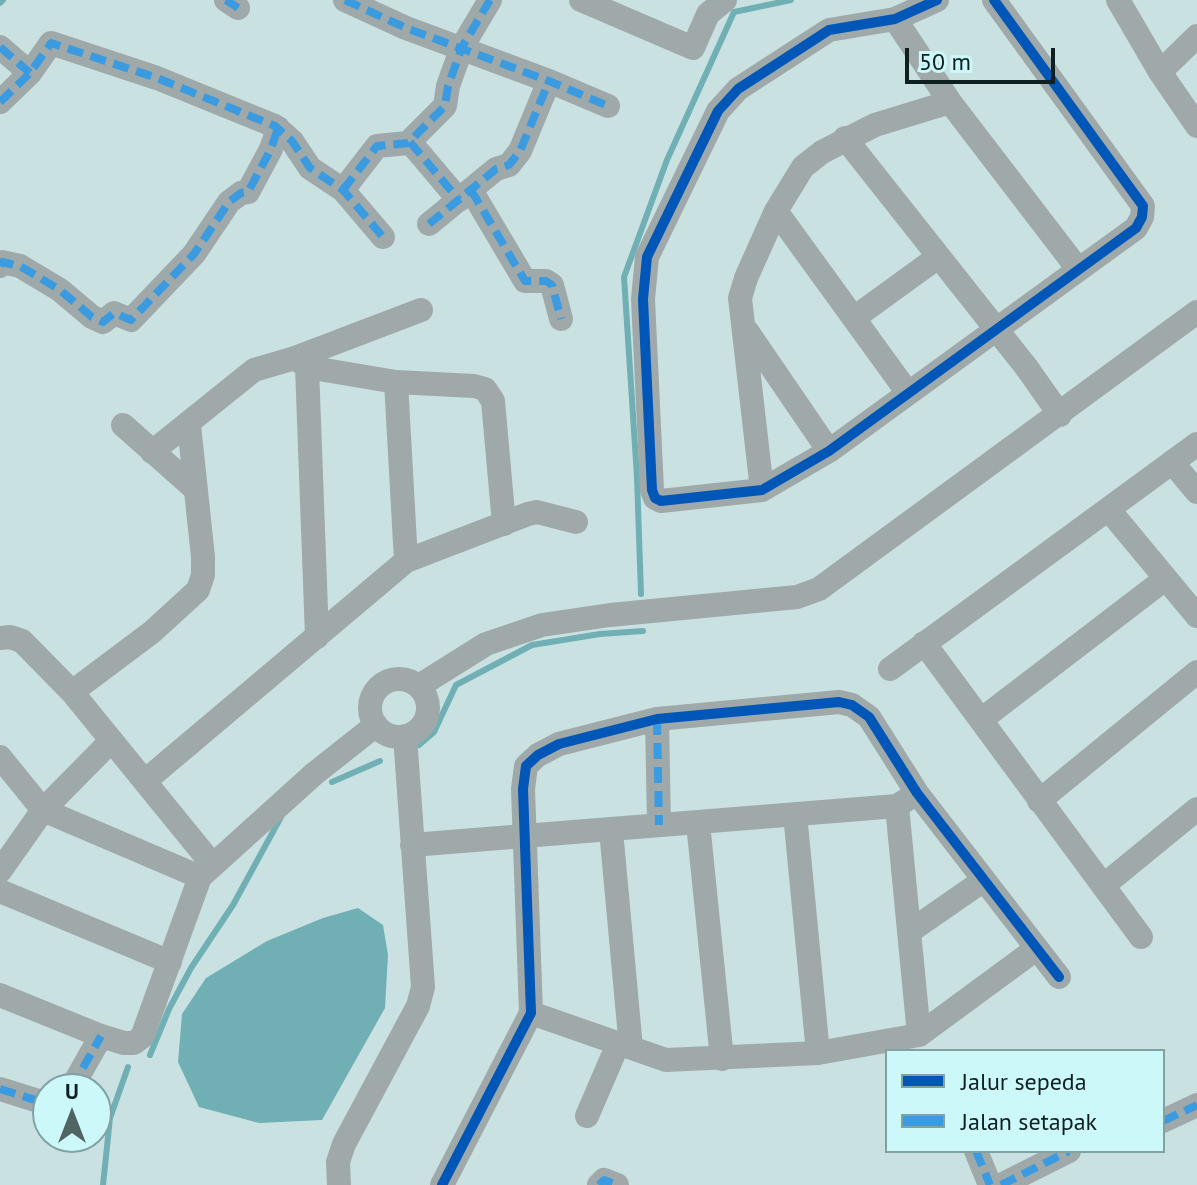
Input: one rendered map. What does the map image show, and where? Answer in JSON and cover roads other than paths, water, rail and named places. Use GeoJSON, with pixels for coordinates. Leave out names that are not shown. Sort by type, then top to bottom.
{"type":"FeatureCollection","features":[{"type":"Feature","properties":{"kind":"street"},"geometry":{"type":"LineString","coordinates":[[345,0],[406,28],[462,47],[608,106]]}},
{"type":"Feature","properties":{"kind":"street"},"geometry":{"type":"LineString","coordinates":[[343,190],[377,146],[410,142],[445,106],[448,86],[462,47],[490,0]]}},
{"type":"Feature","properties":{"kind":"street"},"geometry":{"type":"LineString","coordinates":[[581,0],[693,48],[708,14],[725,0]]}},
{"type":"Feature","properties":{"kind":"street"},"geometry":{"type":"LineString","coordinates":[[937,0],[895,19],[829,30],[726,99],[708,130],[647,257],[643,299],[652,490],[655,498],[661,501],[762,490],[829,451],[1136,228],[1143,206],[994,0]]}},
{"type":"Feature","properties":{"kind":"street"},"geometry":{"type":"LineString","coordinates":[[1118,0],[1160,72],[1197,126]]}},
{"type":"Feature","properties":{"kind":"street"},"geometry":{"type":"LineString","coordinates":[[895,19],[950,102],[1078,269]]}},
{"type":"Feature","properties":{"kind":"street"},"geometry":{"type":"LineString","coordinates":[[1160,72],[1197,36]]}},
{"type":"Feature","properties":{"kind":"street"},"geometry":{"type":"LineString","coordinates":[[0,102],[30,73],[51,43],[157,78],[278,128],[292,141],[310,168],[343,190],[383,237]]}},
{"type":"Feature","properties":{"kind":"street"},"geometry":{"type":"LineString","coordinates":[[0,47],[30,73]]}},
{"type":"Feature","properties":{"kind":"street"},"geometry":{"type":"LineString","coordinates":[[429,224],[496,169],[505,168],[514,160],[549,81]]}},
{"type":"Feature","properties":{"kind":"street"},"geometry":{"type":"LineString","coordinates":[[762,490],[746,328],[740,298],[776,211],[803,167],[822,152],[875,125],[950,102]]}},
{"type":"Feature","properties":{"kind":"street"},"geometry":{"type":"LineString","coordinates":[[0,266],[2,262],[20,266],[60,290],[92,317],[103,322],[114,313],[131,320],[194,254],[229,202],[248,192],[271,149],[278,128]]}},
{"type":"Feature","properties":{"kind":"street"},"geometry":{"type":"LineString","coordinates":[[845,138],[1060,415]]}},
{"type":"Feature","properties":{"kind":"street"},"geometry":{"type":"LineString","coordinates":[[410,142],[465,195],[523,279],[527,282],[546,281],[552,285],[561,319]]}},
{"type":"Feature","properties":{"kind":"street"},"geometry":{"type":"LineString","coordinates":[[776,211],[908,393]]}},
{"type":"Feature","properties":{"kind":"street"},"geometry":{"type":"LineString","coordinates":[[854,318],[938,257]]}},
{"type":"Feature","properties":{"kind":"street"},"geometry":{"type":"LineString","coordinates":[[152,452],[254,370],[301,362],[421,310]]}},
{"type":"Feature","properties":{"kind":"street"},"geometry":{"type":"LineString","coordinates":[[419,686],[486,644],[542,625],[610,615],[797,597],[819,589],[1197,312]]}},
{"type":"Feature","properties":{"kind":"street"},"geometry":{"type":"LineString","coordinates":[[746,328],[829,451]]}},
{"type":"Feature","properties":{"kind":"street"},"geometry":{"type":"LineString","coordinates":[[301,362],[396,382],[485,389],[493,401],[504,524]]}},
{"type":"Feature","properties":{"kind":"street"},"geometry":{"type":"LineString","coordinates":[[301,362],[317,637]]}},
{"type":"Feature","properties":{"kind":"street"},"geometry":{"type":"LineString","coordinates":[[396,382],[406,561]]}},
{"type":"Feature","properties":{"kind":"street"},"geometry":{"type":"LineString","coordinates":[[123,425],[195,489]]}},
{"type":"Feature","properties":{"kind":"street"},"geometry":{"type":"LineString","coordinates":[[72,692],[152,632],[198,590],[203,575],[203,557],[189,425]]}},
{"type":"Feature","properties":{"kind":"street"},"geometry":{"type":"LineString","coordinates":[[890,669],[1197,444]]}},
{"type":"Feature","properties":{"kind":"street"},"geometry":{"type":"LineString","coordinates":[[1172,462],[1197,492]]}},
{"type":"Feature","properties":{"kind":"street"},"geometry":{"type":"LineString","coordinates":[[1109,510],[1197,616]]}},
{"type":"Feature","properties":{"kind":"street"},"geometry":{"type":"LineString","coordinates":[[145,781],[406,561],[537,512],[576,522]]}},
{"type":"Feature","properties":{"kind":"street"},"geometry":{"type":"LineString","coordinates":[[982,719],[1165,579]]}},
{"type":"Feature","properties":{"kind":"street"},"geometry":{"type":"LineString","coordinates":[[0,638],[22,641],[72,692],[145,781],[206,870]]}},
{"type":"Feature","properties":{"kind":"street"},"geometry":{"type":"LineString","coordinates":[[924,643],[1141,937]]}},
{"type":"Feature","properties":{"kind":"street"},"geometry":{"type":"LineString","coordinates":[[1039,801],[1197,672]]}},
{"type":"Feature","properties":{"kind":"street"},"geometry":{"type":"LineString","coordinates":[[392,680],[406,680],[419,686],[428,700],[427,716],[419,729],[405,736],[389,735],[376,725],[370,712],[372,698],[380,686],[392,680]]}},
{"type":"Feature","properties":{"kind":"street"},"geometry":{"type":"LineString","coordinates":[[442,1185],[531,1013],[523,789],[526,766],[538,755],[559,744],[657,719],[839,702],[852,705],[869,717],[907,800],[984,880],[1059,977]]}},
{"type":"Feature","properties":{"kind":"street"},"geometry":{"type":"LineString","coordinates":[[657,719],[659,825]]}},
{"type":"Feature","properties":{"kind":"street"},"geometry":{"type":"LineString","coordinates":[[0,995],[101,1036],[134,1043],[142,1037],[206,870],[314,774],[376,725]]}},
{"type":"Feature","properties":{"kind":"street"},"geometry":{"type":"LineString","coordinates":[[339,1185],[338,1162],[344,1144],[418,1006],[423,987],[405,736]]}},
{"type":"Feature","properties":{"kind":"street"},"geometry":{"type":"LineString","coordinates":[[0,871],[43,810],[110,742]]}},
{"type":"Feature","properties":{"kind":"street"},"geometry":{"type":"LineString","coordinates":[[0,757],[43,810],[206,870]]}},
{"type":"Feature","properties":{"kind":"street"},"geometry":{"type":"LineString","coordinates":[[412,845],[698,823],[907,800]]}},
{"type":"Feature","properties":{"kind":"street"},"geometry":{"type":"LineString","coordinates":[[907,800],[909,932],[919,1035]]}},
{"type":"Feature","properties":{"kind":"street"},"geometry":{"type":"LineString","coordinates":[[795,814],[818,1053]]}},
{"type":"Feature","properties":{"kind":"street"},"geometry":{"type":"LineString","coordinates":[[1103,886],[1193,820]]}},
{"type":"Feature","properties":{"kind":"street"},"geometry":{"type":"LineString","coordinates":[[698,823],[722,1059]]}},
{"type":"Feature","properties":{"kind":"street"},"geometry":{"type":"LineString","coordinates":[[587,1116],[625,1046],[611,830]]}},
{"type":"Feature","properties":{"kind":"street"},"geometry":{"type":"LineString","coordinates":[[909,932],[984,880]]}},
{"type":"Feature","properties":{"kind":"street"},"geometry":{"type":"LineString","coordinates":[[0,891],[170,962]]}},
{"type":"Feature","properties":{"kind":"street"},"geometry":{"type":"LineString","coordinates":[[531,1013],[666,1060],[818,1053],[919,1035],[1036,949]]}},
{"type":"Feature","properties":{"kind":"street"},"geometry":{"type":"LineString","coordinates":[[80,1073],[101,1036]]}},
{"type":"Feature","properties":{"kind":"street"},"geometry":{"type":"LineString","coordinates":[[0,1089],[32,1099]]}},
{"type":"Feature","properties":{"kind":"street"},"geometry":{"type":"LineString","coordinates":[[1165,1120],[1197,1105]]}},
{"type":"Feature","properties":{"kind":"street"},"geometry":{"type":"LineString","coordinates":[[977,1153],[990,1185]]}},
{"type":"Feature","properties":{"kind":"street"},"geometry":{"type":"LineString","coordinates":[[1001,1185],[1065,1153]]}},
{"type":"Feature","properties":{"kind":"street"},"geometry":{"type":"LineString","coordinates":[[599,1185],[604,1180],[617,1185]]}},
{"type":"Feature","properties":{"kind":"water"},"geometry":{"type":"Polygon","coordinates":[[[358,908],[383,925],[388,955],[385,1008],[322,1120],[259,1123],[199,1107],[178,1062],[182,1014],[206,978],[267,941],[323,918],[358,908]]]}},
{"type":"Feature","properties":{"kind":"waterway"},"geometry":{"type":"LineString","coordinates":[[0,3],[3,0]]}},
{"type":"Feature","properties":{"kind":"waterway"},"geometry":{"type":"LineString","coordinates":[[641,594],[624,277],[667,160],[734,12],[791,0]]}},
{"type":"Feature","properties":{"kind":"waterway"},"geometry":{"type":"LineString","coordinates":[[419,745],[434,732],[456,685],[532,645],[600,634],[643,631]]}},
{"type":"Feature","properties":{"kind":"waterway"},"geometry":{"type":"LineString","coordinates":[[332,782],[380,761]]}},
{"type":"Feature","properties":{"kind":"waterway"},"geometry":{"type":"LineString","coordinates":[[150,1055],[169,1009],[191,968],[233,905],[281,817]]}},
{"type":"Feature","properties":{"kind":"waterway"},"geometry":{"type":"LineString","coordinates":[[103,1185],[110,1118],[128,1067]]}}]}
